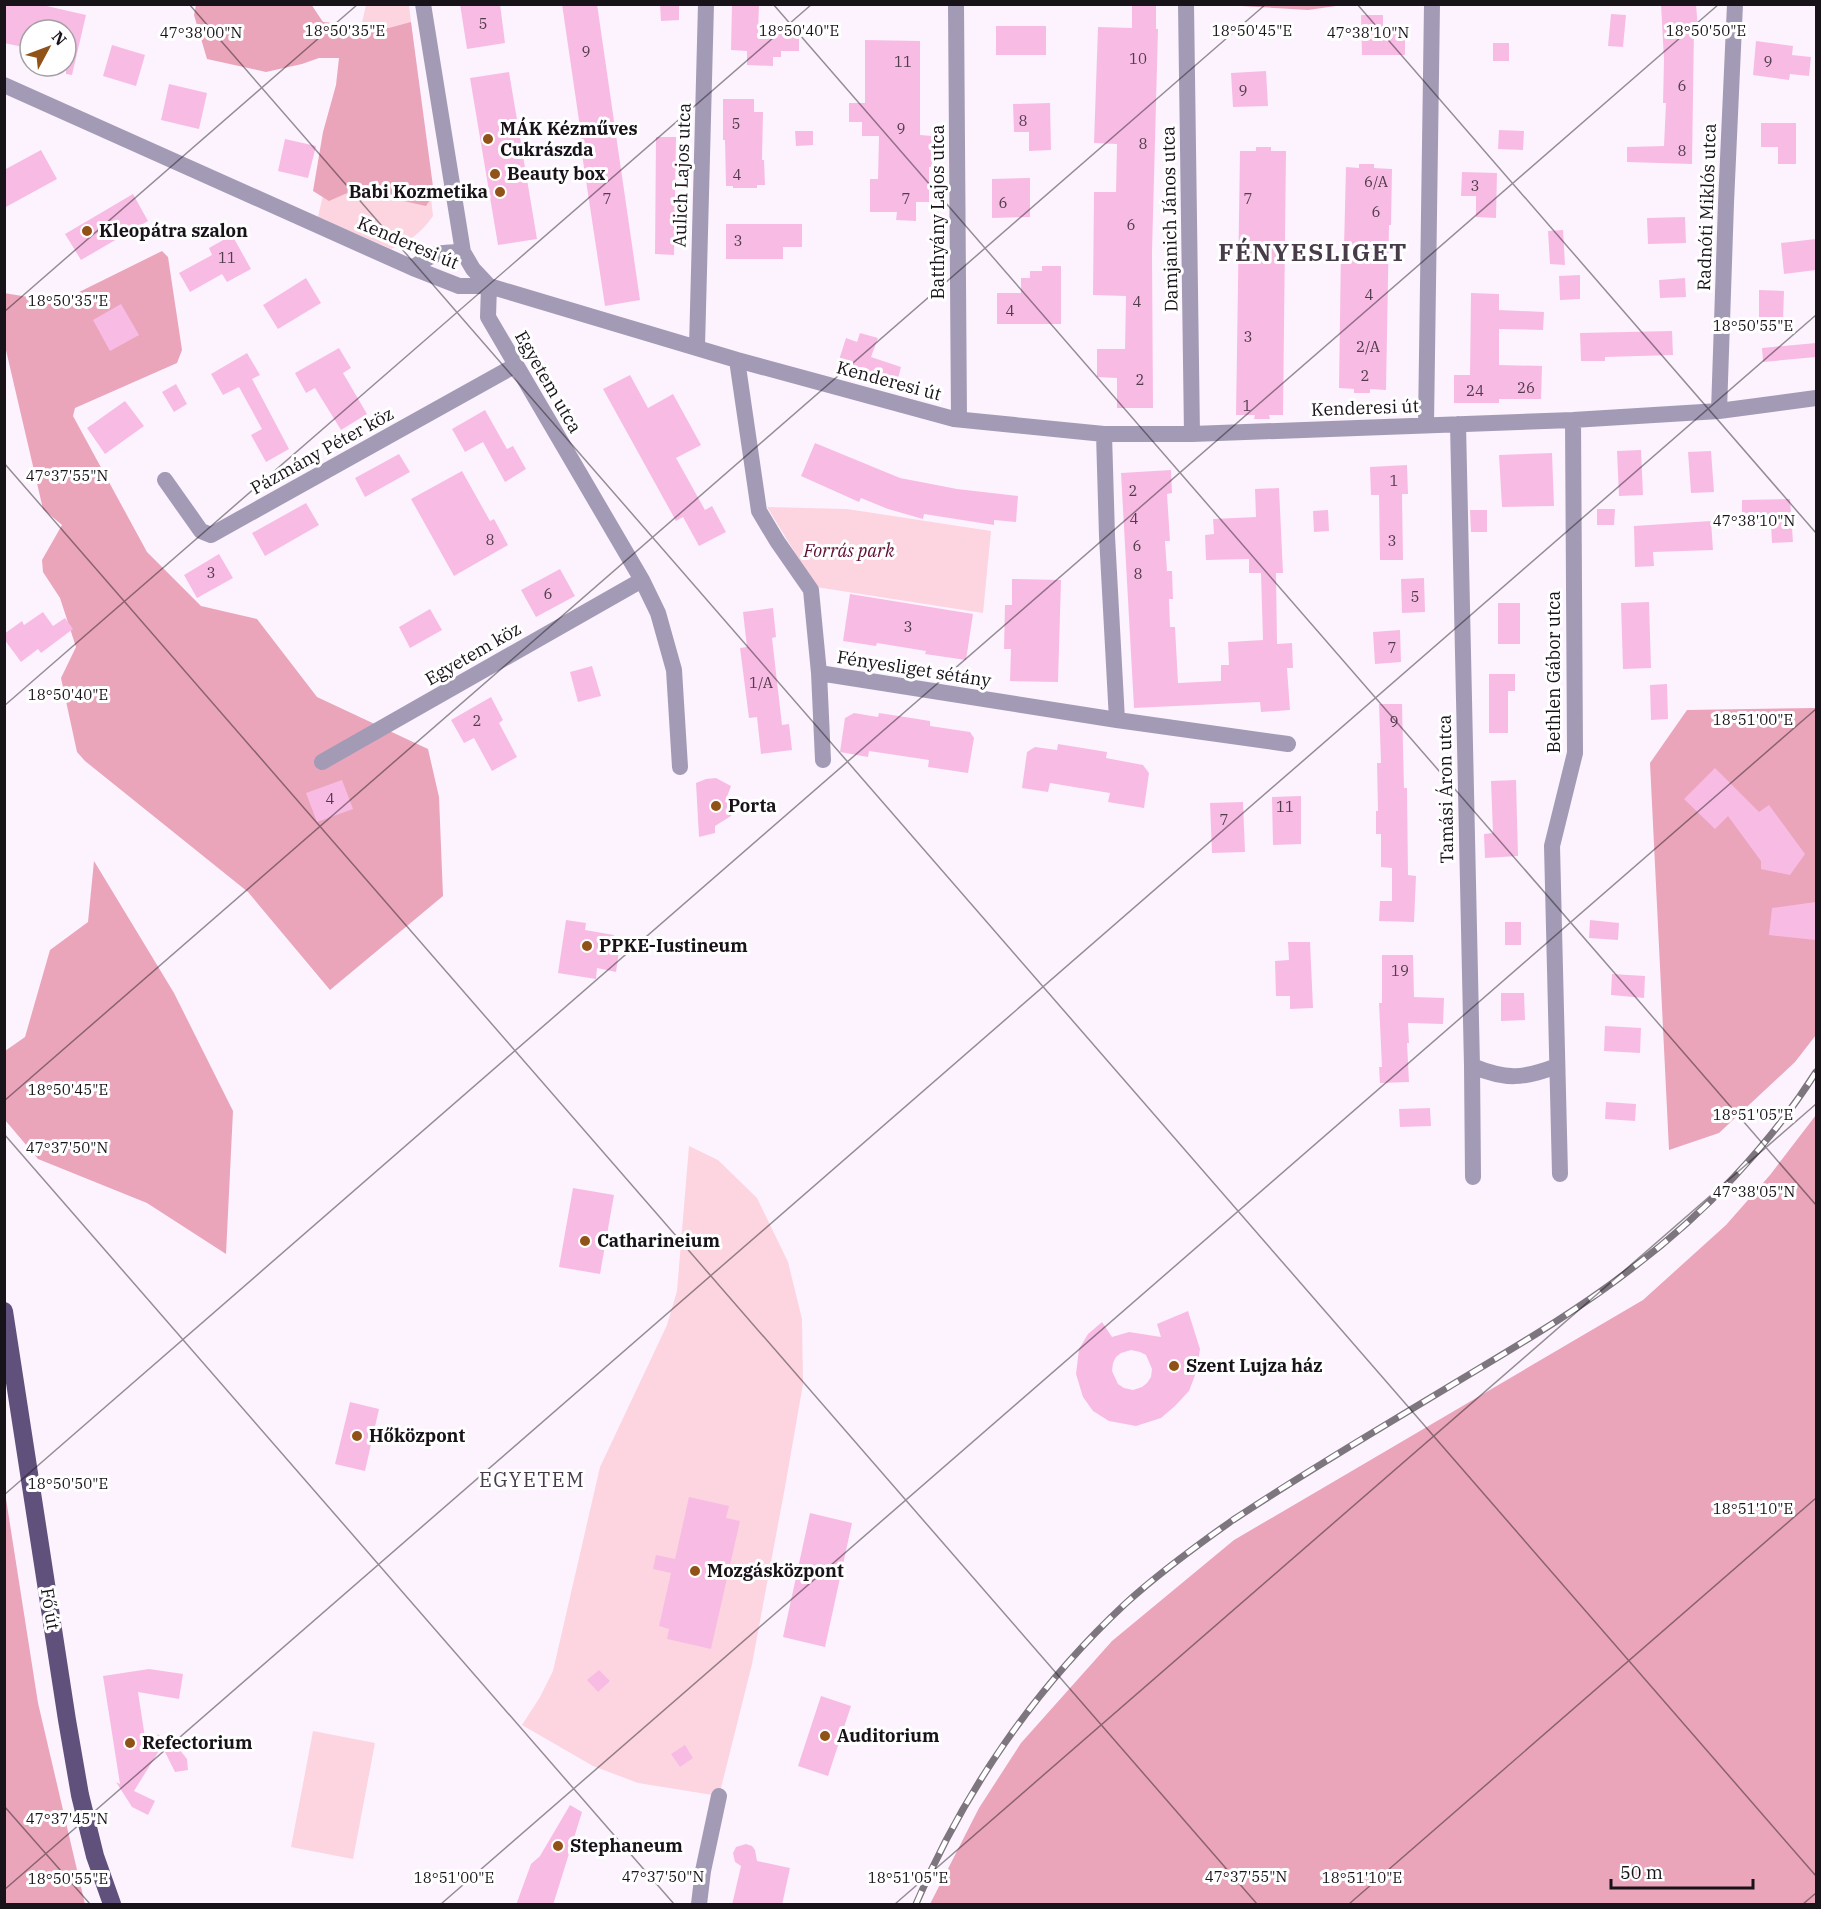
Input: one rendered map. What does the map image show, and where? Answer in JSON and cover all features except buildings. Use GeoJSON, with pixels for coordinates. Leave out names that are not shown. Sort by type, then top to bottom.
{"type":"FeatureCollection","features":[{"type":"Feature","properties":{"kind":"main road","name":"Fő út"},"geometry":{"type":"LineString","coordinates":[[4,1311],[80,1795],[95,1856],[112,1905]]}},
{"type":"Feature","properties":{"kind":"street"},"geometry":{"type":"LineString","coordinates":[[423,4],[463,252],[472,269],[489,286]]}},
{"type":"Feature","properties":{"kind":"street","name":"Aulich Lajos utca"},"geometry":{"type":"LineString","coordinates":[[697,347],[706,4]]}},
{"type":"Feature","properties":{"kind":"street","name":"Batthyány Lajos utca"},"geometry":{"type":"LineString","coordinates":[[956,4],[959,419]]}},
{"type":"Feature","properties":{"kind":"street","name":"Damjanich János utca"},"geometry":{"type":"LineString","coordinates":[[1186,4],[1192,434]]}},
{"type":"Feature","properties":{"kind":"street"},"geometry":{"type":"LineString","coordinates":[[1426,425],[1432,4]]}},
{"type":"Feature","properties":{"kind":"street","name":"Radnóti Miklós utca"},"geometry":{"type":"LineString","coordinates":[[1719,411],[1735,4]]}},
{"type":"Feature","properties":{"kind":"street","name":"Kenderesi út"},"geometry":{"type":"LineString","coordinates":[[4,85],[413,268],[459,286],[489,286],[737,360],[959,419],[1104,434],[1192,434],[1573,420],[1719,411],[1816,398]]}},
{"type":"Feature","properties":{"kind":"street"},"geometry":{"type":"LineString","coordinates":[[413,268],[425,258],[439,252],[463,252]]}},
{"type":"Feature","properties":{"kind":"street","name":"Egyetem utca"},"geometry":{"type":"LineString","coordinates":[[489,286],[488,317],[642,579],[658,613],[674,670],[680,766]]}},
{"type":"Feature","properties":{"kind":"street","name":"Fényesliget sétány"},"geometry":{"type":"LineString","coordinates":[[737,360],[759,511],[777,542],[811,590],[819,673],[1117,720],[1288,744]]}},
{"type":"Feature","properties":{"kind":"street","name":"Pázmány Péter köz"},"geometry":{"type":"LineString","coordinates":[[165,480],[201,531],[211,535],[516,365]]}},
{"type":"Feature","properties":{"kind":"street","name":"Bethlen Gábor utca"},"geometry":{"type":"LineString","coordinates":[[1560,1174],[1552,846],[1575,753],[1573,420]]}},
{"type":"Feature","properties":{"kind":"street","name":"Tamási Áron utca"},"geometry":{"type":"LineString","coordinates":[[1458,424],[1473,1177]]}},
{"type":"Feature","properties":{"kind":"street"},"geometry":{"type":"LineString","coordinates":[[1104,434],[1117,720]]}},
{"type":"Feature","properties":{"kind":"street","name":"Egyetem köz"},"geometry":{"type":"LineString","coordinates":[[322,762],[642,579]]}},
{"type":"Feature","properties":{"kind":"street"},"geometry":{"type":"LineString","coordinates":[[819,673],[823,760]]}},
{"type":"Feature","properties":{"kind":"street"},"geometry":{"type":"LineString","coordinates":[[1472,1066],[1502,1076],[1525,1077],[1557,1066]]}},
{"type":"Feature","properties":{"kind":"street"},"geometry":{"type":"LineString","coordinates":[[699,1905],[703,1871],[718,1796]]}},
{"type":"Feature","properties":{"kind":"green space"},"geometry":{"type":"Polygon","coordinates":[[[366,5],[409,5],[433,216],[415,236],[391,249],[318,217],[366,5]]]}},
{"type":"Feature","properties":{"kind":"green space","name":"Forrás park"},"geometry":{"type":"Polygon","coordinates":[[[767,507],[847,509],[991,531],[983,613],[816,587],[767,507]]]}},
{"type":"Feature","properties":{"kind":"green space"},"geometry":{"type":"Polygon","coordinates":[[[689,1146],[718,1160],[757,1198],[788,1262],[802,1319],[803,1384],[752,1664],[719,1796],[638,1783],[593,1766],[522,1725],[553,1671],[600,1467],[667,1325],[677,1291],[689,1146]]]}},
{"type":"Feature","properties":{"kind":"green space"},"geometry":{"type":"Polygon","coordinates":[[[313,1731],[375,1743],[353,1859],[291,1847],[313,1731]]]}},
{"type":"Feature","properties":{"kind":"shaded area"},"geometry":{"type":"Polygon","coordinates":[[[311,4],[323,22],[389,28],[411,22],[434,194],[426,206],[354,190],[329,201],[313,191],[323,132],[336,85],[339,58],[319,58],[266,72],[207,59],[194,15],[196,5],[311,4]]]}},
{"type":"Feature","properties":{"kind":"shaded area"},"geometry":{"type":"Polygon","coordinates":[[[1224,5],[1343,5],[1308,10],[1224,5]]]}},
{"type":"Feature","properties":{"kind":"shaded area"},"geometry":{"type":"Polygon","coordinates":[[[162,251],[168,257],[182,350],[177,363],[75,408],[73,416],[147,552],[201,606],[257,619],[317,697],[428,749],[439,797],[443,896],[330,990],[248,892],[85,761],[77,752],[61,678],[76,647],[60,598],[43,572],[42,560],[62,525],[43,509],[5,346],[4,293],[59,302],[162,251]]]}},
{"type":"Feature","properties":{"kind":"shaded area"},"geometry":{"type":"Polygon","coordinates":[[[1816,708],[1816,1035],[1795,1062],[1719,1133],[1669,1150],[1650,763],[1687,710],[1816,708]]]}},
{"type":"Feature","properties":{"kind":"shaded area"},"geometry":{"type":"Polygon","coordinates":[[[94,861],[174,993],[233,1111],[226,1254],[147,1203],[38,1159],[5,1120],[5,1051],[25,1037],[50,950],[88,922],[94,861]]]}},
{"type":"Feature","properties":{"kind":"shaded area"},"geometry":{"type":"Polygon","coordinates":[[[1816,1115],[1816,1904],[930,1904],[979,1808],[1021,1743],[1112,1641],[1234,1540],[1643,1300],[1726,1225],[1770,1175],[1816,1115]]]}},
{"type":"Feature","properties":{"kind":"shaded area"},"geometry":{"type":"Polygon","coordinates":[[[4,1486],[38,1703],[85,1904],[5,1904],[4,1486]]]}},
{"type":"Feature","properties":{"kind":"railway"},"geometry":{"type":"LineString","coordinates":[[916,1904],[956,1821],[1005,1743],[1061,1670],[1125,1604],[1151,1581],[1233,1520],[1317,1466],[1549,1326],[1635,1266],[1686,1224],[1734,1177],[1778,1126],[1816,1072]]}},
{"type":"Feature","properties":{"kind":"place","name":"MÁK Kézműves Cukrászda"},"geometry":{"type":"Point","coordinates":[488,139]}},
{"type":"Feature","properties":{"kind":"place","name":"Beauty box"},"geometry":{"type":"Point","coordinates":[495,174]}},
{"type":"Feature","properties":{"kind":"place","name":"Babi Kozmetika"},"geometry":{"type":"Point","coordinates":[500,192]}},
{"type":"Feature","properties":{"kind":"place","name":"Kleopátra szalon"},"geometry":{"type":"Point","coordinates":[87,231]}},
{"type":"Feature","properties":{"kind":"place","name":"Porta"},"geometry":{"type":"Point","coordinates":[716,806]}},
{"type":"Feature","properties":{"kind":"place","name":"PPKE-Iustineum"},"geometry":{"type":"Point","coordinates":[587,946]}},
{"type":"Feature","properties":{"kind":"place","name":"Catharineium"},"geometry":{"type":"Point","coordinates":[585,1241]}},
{"type":"Feature","properties":{"kind":"place","name":"Szent Lujza ház"},"geometry":{"type":"Point","coordinates":[1174,1366]}},
{"type":"Feature","properties":{"kind":"place","name":"Hőközpont"},"geometry":{"type":"Point","coordinates":[357,1436]}},
{"type":"Feature","properties":{"kind":"place","name":"Mozgásközpont"},"geometry":{"type":"Point","coordinates":[695,1571]}},
{"type":"Feature","properties":{"kind":"place","name":"Auditorium"},"geometry":{"type":"Point","coordinates":[825,1736]}},
{"type":"Feature","properties":{"kind":"place","name":"Refectorium"},"geometry":{"type":"Point","coordinates":[130,1743]}},
{"type":"Feature","properties":{"kind":"place","name":"Stephaneum"},"geometry":{"type":"Point","coordinates":[558,1846]}},
{"type":"Feature","properties":{"kind":"district","name":"FÉNYESLIGET"},"geometry":{"type":"Point","coordinates":[1313,253]}},
{"type":"Feature","properties":{"kind":"district","name":"EGYETEM"},"geometry":{"type":"Point","coordinates":[532,1480]}}]}
